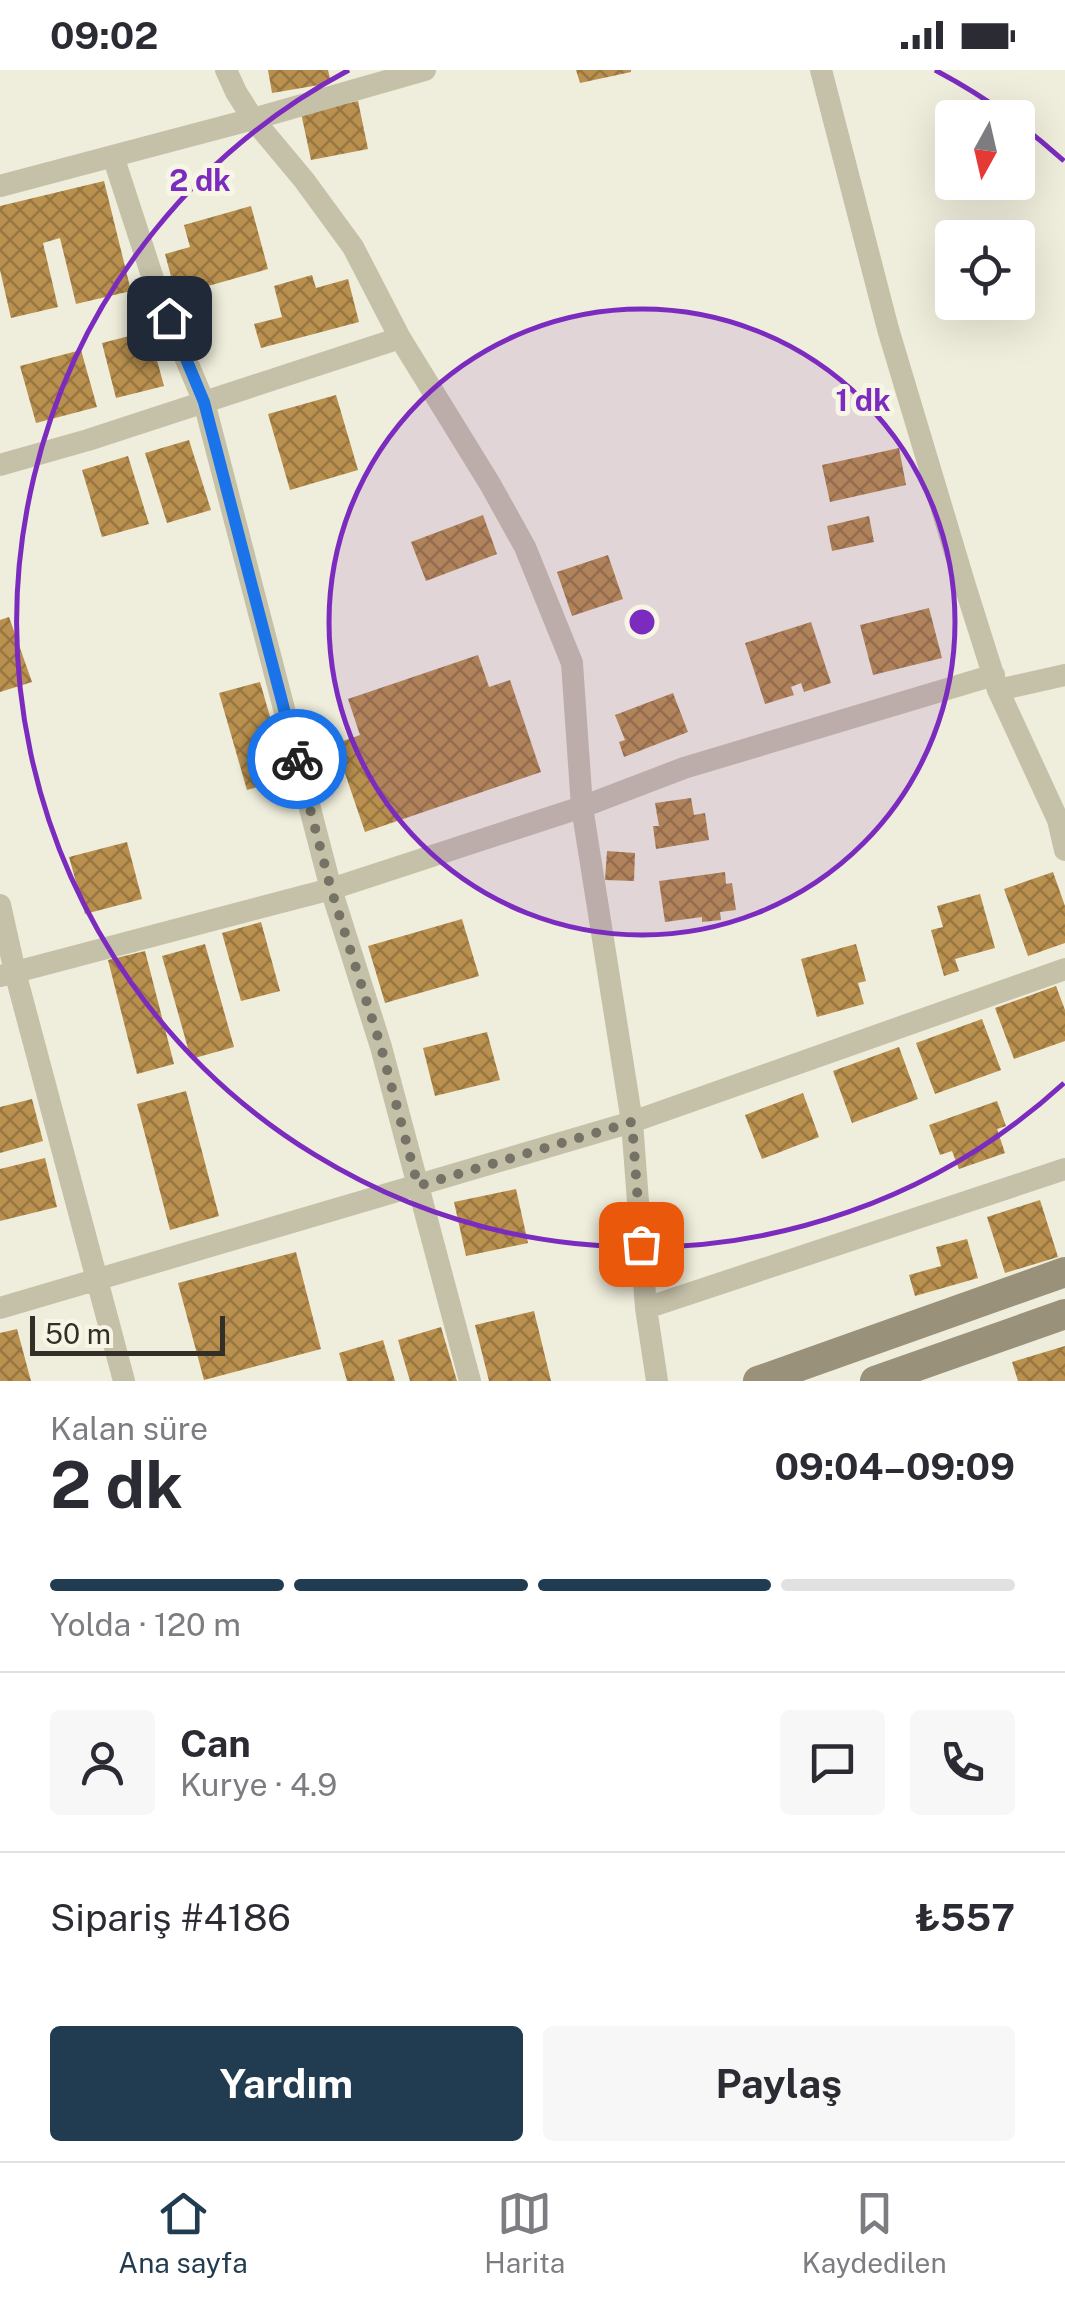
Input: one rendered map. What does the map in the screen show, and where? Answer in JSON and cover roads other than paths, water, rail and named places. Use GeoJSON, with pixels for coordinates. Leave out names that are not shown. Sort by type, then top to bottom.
{"type":"FeatureCollection","features":[{"type":"Feature","properties":{"kind":"street"},"geometry":{"type":"LineString","coordinates":[[226,70],[254,119],[353,247],[400,338],[525,547],[572,663],[582,807],[632,1122],[646,1308],[657,1381]]}},
{"type":"Feature","properties":{"kind":"street"},"geometry":{"type":"LineString","coordinates":[[0,186],[425,70]]}},
{"type":"Feature","properties":{"kind":"street"},"geometry":{"type":"LineString","coordinates":[[821,70],[888,328],[966,589],[996,682],[1062,819],[1065,850]]}},
{"type":"Feature","properties":{"kind":"street"},"geometry":{"type":"LineString","coordinates":[[113,156],[157,291],[204,402],[331,889],[381,1047],[470,1381]]}},
{"type":"Feature","properties":{"kind":"street"},"geometry":{"type":"LineString","coordinates":[[0,465],[400,338]]}},
{"type":"Feature","properties":{"kind":"street"},"geometry":{"type":"LineString","coordinates":[[8,974],[331,889],[582,807],[684,768],[996,682],[1065,675]]}},
{"type":"Feature","properties":{"kind":"street"},"geometry":{"type":"LineString","coordinates":[[0,905],[8,974],[124,1381]]}},
{"type":"Feature","properties":{"kind":"street"},"geometry":{"type":"LineString","coordinates":[[0,1308],[632,1122],[1065,968]]}},
{"type":"Feature","properties":{"kind":"street"},"geometry":{"type":"LineString","coordinates":[[646,1308],[1065,1168]]}},
{"type":"Feature","properties":{"kind":"street"},"geometry":{"type":"LineString","coordinates":[[758,1381],[1065,1272]]}},
{"type":"Feature","properties":{"kind":"street"},"geometry":{"type":"LineString","coordinates":[[875,1381],[1065,1314]]}}]}
